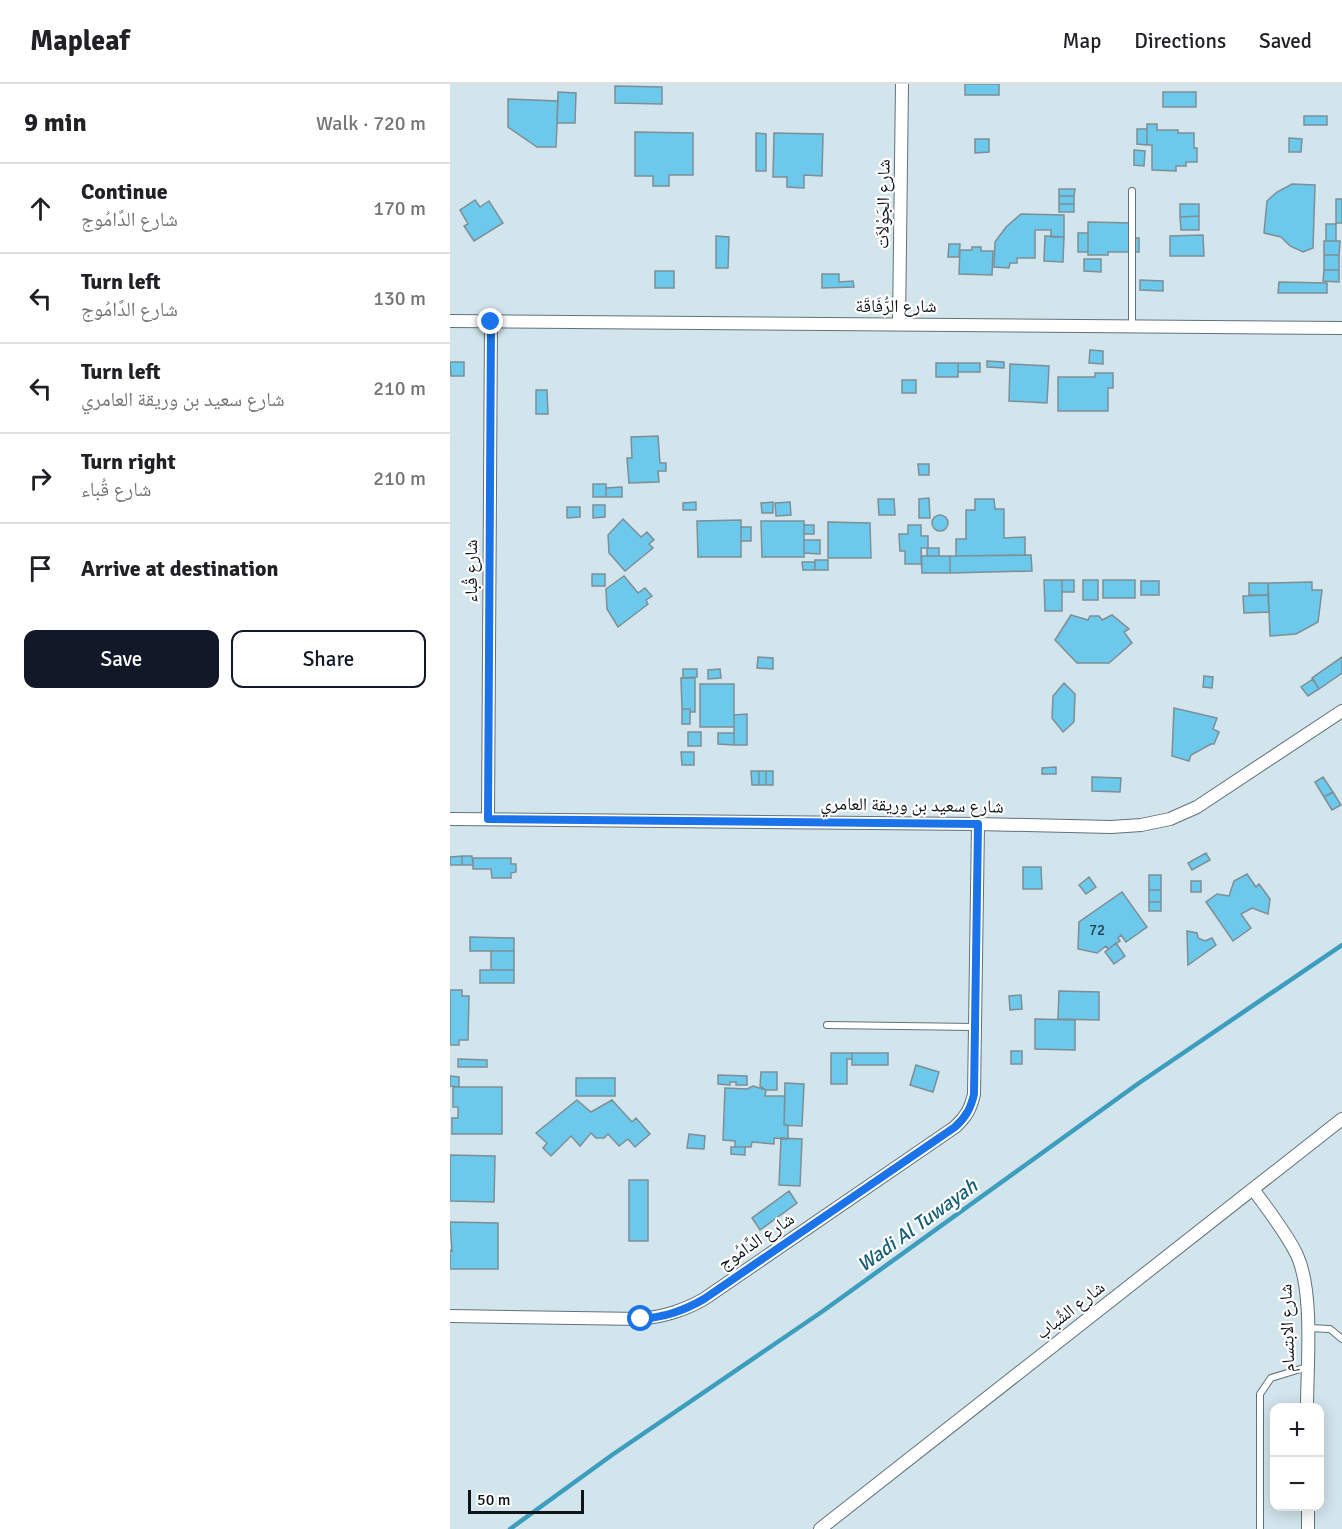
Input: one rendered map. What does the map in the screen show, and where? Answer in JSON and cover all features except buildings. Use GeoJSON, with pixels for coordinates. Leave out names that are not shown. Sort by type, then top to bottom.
{"type":"FeatureCollection","features":[{"type":"Feature","properties":{"kind":"street","name":"شارع الجَوْلاَت"},"geometry":{"type":"LineString","coordinates":[[899,324],[902,84]]}},
{"type":"Feature","properties":{"kind":"street","name":"شارع الرُّفَاقَة"},"geometry":{"type":"LineString","coordinates":[[450,321],[1342,328]]}},
{"type":"Feature","properties":{"kind":"street","name":"شارع قُباء"},"geometry":{"type":"LineString","coordinates":[[488,819],[491,322]]}},
{"type":"Feature","properties":{"kind":"street","name":"شارع سعيد بن وريقة العامري"},"geometry":{"type":"LineString","coordinates":[[450,819],[1111,827],[1141,825],[1170,819],[1197,807],[1342,711]]}},
{"type":"Feature","properties":{"kind":"street","name":"شارع الدَّامُوج"},"geometry":{"type":"LineString","coordinates":[[450,1316],[641,1319],[663,1317],[685,1310],[945,1134],[964,1118],[971,1107],[974,1094],[978,824]]}},
{"type":"Feature","properties":{"kind":"street","name":"شارع الشَّباب"},"geometry":{"type":"LineString","coordinates":[[820,1529],[1342,1119]]}},
{"type":"Feature","properties":{"kind":"street","name":"شارع الابتسام"},"geometry":{"type":"LineString","coordinates":[[1253,1189],[1289,1241],[1302,1268],[1306,1290],[1307,1403]]}},
{"type":"Feature","properties":{"kind":"street"},"geometry":{"type":"LineString","coordinates":[[1308,1511],[1308,1529]]}},
{"type":"Feature","properties":{"kind":"lane"},"geometry":{"type":"LineString","coordinates":[[1132,191],[1132,326]]}},
{"type":"Feature","properties":{"kind":"lane"},"geometry":{"type":"LineString","coordinates":[[827,1025],[975,1027]]}},
{"type":"Feature","properties":{"kind":"lane"},"geometry":{"type":"LineString","coordinates":[[1307,1328],[1330,1329],[1342,1339]]}},
{"type":"Feature","properties":{"kind":"lane"},"geometry":{"type":"LineString","coordinates":[[1260,1529],[1260,1394],[1271,1378],[1307,1367]]}},
{"type":"Feature","properties":{"kind":"waterway","name":"Wadi Al Tuwayah"},"geometry":{"type":"LineString","coordinates":[[510,1529],[612,1455],[823,1311],[1139,1083],[1342,945]]}},
{"type":"Feature","properties":{"kind":"route"},"geometry":{"type":"LineString","coordinates":[[491,322],[488,819],[978,824],[974,1094],[971,1107],[964,1118],[955,1127],[704,1299],[685,1310],[663,1317],[641,1319]]}}]}
